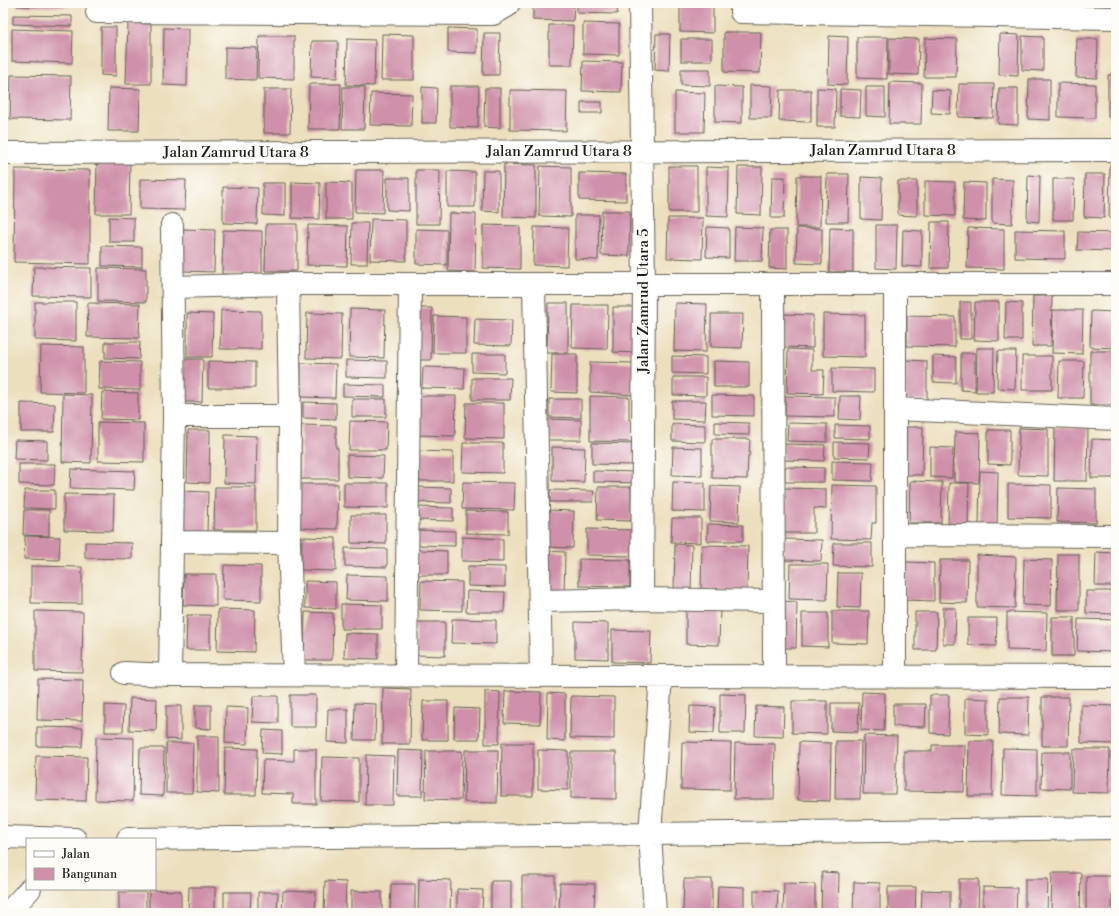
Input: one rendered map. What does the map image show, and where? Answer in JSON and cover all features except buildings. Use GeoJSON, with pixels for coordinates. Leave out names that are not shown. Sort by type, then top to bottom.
{"type":"FeatureCollection","features":[{"type":"Feature","properties":{"kind":"street"},"geometry":{"type":"LineString","coordinates":[[97,12],[147,7],[492,14],[507,6],[509,3]]}},
{"type":"Feature","properties":{"kind":"street","name":"Jalan Zamrud Utara 5"},"geometry":{"type":"LineString","coordinates":[[640,3],[644,284],[642,599]]}},
{"type":"Feature","properties":{"kind":"street"},"geometry":{"type":"LineString","coordinates":[[741,12],[783,8],[1116,18]]}},
{"type":"Feature","properties":{"kind":"street","name":"Jalan Zamrud Utara 8"},"geometry":{"type":"LineString","coordinates":[[3,153],[642,150],[1116,150]]}},
{"type":"Feature","properties":{"kind":"street"},"geometry":{"type":"LineString","coordinates":[[170,675],[174,416],[172,225]]}},
{"type":"Feature","properties":{"kind":"street"},"geometry":{"type":"LineString","coordinates":[[173,287],[288,284],[1116,284]]}},
{"type":"Feature","properties":{"kind":"street"},"geometry":{"type":"LineString","coordinates":[[288,284],[290,416],[289,543],[294,675]]}},
{"type":"Feature","properties":{"kind":"street"},"geometry":{"type":"LineString","coordinates":[[406,676],[410,284]]}},
{"type":"Feature","properties":{"kind":"street"},"geometry":{"type":"LineString","coordinates":[[534,284],[541,676]]}},
{"type":"Feature","properties":{"kind":"street"},"geometry":{"type":"LineString","coordinates":[[773,284],[774,676]]}},
{"type":"Feature","properties":{"kind":"street"},"geometry":{"type":"LineString","coordinates":[[895,284],[895,677]]}},
{"type":"Feature","properties":{"kind":"street"},"geometry":{"type":"LineString","coordinates":[[895,409],[1116,419]]}},
{"type":"Feature","properties":{"kind":"street"},"geometry":{"type":"LineString","coordinates":[[174,416],[290,416]]}},
{"type":"Feature","properties":{"kind":"street"},"geometry":{"type":"LineString","coordinates":[[895,536],[1116,536]]}},
{"type":"Feature","properties":{"kind":"street"},"geometry":{"type":"LineString","coordinates":[[172,542],[289,543]]}},
{"type":"Feature","properties":{"kind":"street"},"geometry":{"type":"LineString","coordinates":[[540,601],[642,599],[773,601]]}},
{"type":"Feature","properties":{"kind":"street"},"geometry":{"type":"LineString","coordinates":[[124,673],[170,675],[1116,678]]}},
{"type":"Feature","properties":{"kind":"street"},"geometry":{"type":"LineString","coordinates":[[655,913],[650,834],[661,676]]}},
{"type":"Feature","properties":{"kind":"street"},"geometry":{"type":"LineString","coordinates":[[156,839],[1116,828]]}},
{"type":"Feature","properties":{"kind":"street"},"geometry":{"type":"LineString","coordinates":[[3,837],[39,838]]}},
{"type":"Feature","properties":{"kind":"street"},"geometry":{"type":"LineString","coordinates":[[8,913],[29,890]]}}]}
